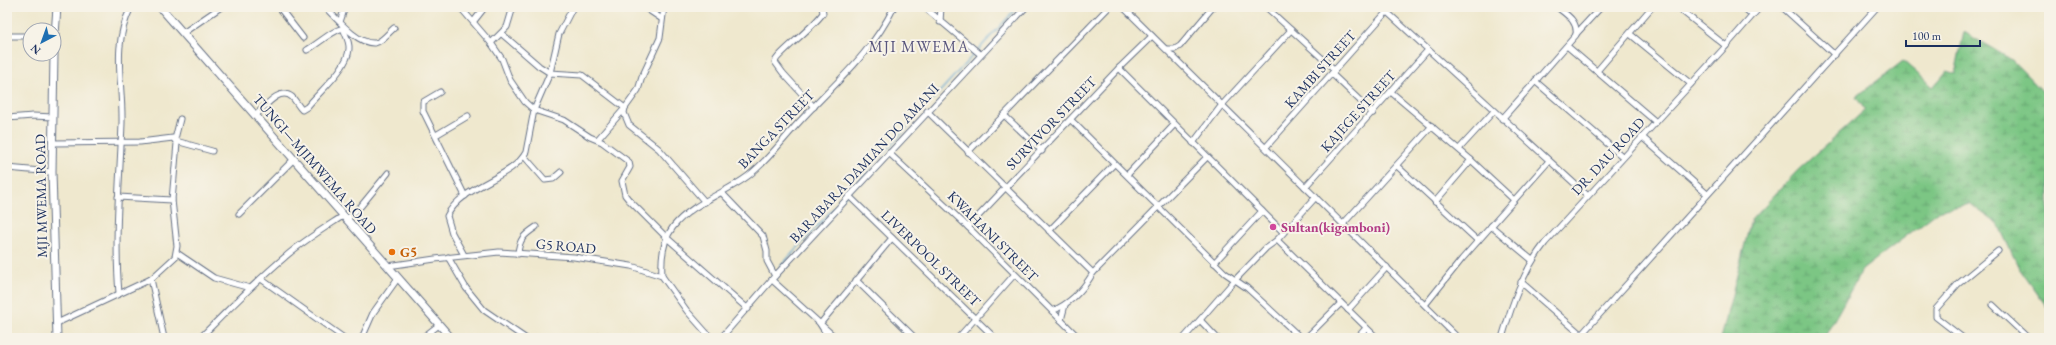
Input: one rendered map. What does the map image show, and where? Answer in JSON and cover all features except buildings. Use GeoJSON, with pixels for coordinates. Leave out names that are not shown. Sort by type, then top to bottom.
{"type":"FeatureCollection","features":[{"type":"Feature","properties":{"kind":"street"},"geometry":{"type":"LineString","coordinates":[[55,22],[56,7]]}},
{"type":"Feature","properties":{"kind":"street"},"geometry":{"type":"LineString","coordinates":[[120,293],[117,251],[122,104],[119,46],[121,33],[131,7]]}},
{"type":"Feature","properties":{"kind":"street","name":"TUNGI—MJIMWEMA ROAD"},"geometry":{"type":"LineString","coordinates":[[160,7],[451,338]]}},
{"type":"Feature","properties":{"kind":"street"},"geometry":{"type":"LineString","coordinates":[[182,33],[221,7]]}},
{"type":"Feature","properties":{"kind":"street"},"geometry":{"type":"LineString","coordinates":[[279,7],[303,38]]}},
{"type":"Feature","properties":{"kind":"street"},"geometry":{"type":"LineString","coordinates":[[326,7],[343,26],[356,36],[368,42],[374,43],[394,28]]}},
{"type":"Feature","properties":{"kind":"street"},"geometry":{"type":"LineString","coordinates":[[256,116],[276,96],[282,94],[291,96],[302,110],[307,107],[338,72],[350,48],[343,26],[345,7]]}},
{"type":"Feature","properties":{"kind":"street"},"geometry":{"type":"LineString","coordinates":[[474,21],[485,7]]}},
{"type":"Feature","properties":{"kind":"street"},"geometry":{"type":"LineString","coordinates":[[491,43],[502,34],[510,23],[512,7]]}},
{"type":"Feature","properties":{"kind":"street"},"geometry":{"type":"LineString","coordinates":[[464,255],[452,233],[447,216],[450,210],[465,196],[516,164],[524,156],[534,110],[550,72],[559,34],[573,7]]}},
{"type":"Feature","properties":{"kind":"street"},"geometry":{"type":"LineString","coordinates":[[644,7],[662,19]]}},
{"type":"Feature","properties":{"kind":"street"},"geometry":{"type":"LineString","coordinates":[[598,139],[625,108],[638,90],[642,77],[660,38],[664,7]]}},
{"type":"Feature","properties":{"kind":"street"},"geometry":{"type":"LineString","coordinates":[[814,107],[782,73],[775,62],[779,55],[814,25],[823,13],[822,7]]}},
{"type":"Feature","properties":{"kind":"street","name":"BANGA STREET"},"geometry":{"type":"LineString","coordinates":[[662,276],[661,265],[667,238],[674,225],[690,210],[722,193],[758,168],[872,45],[894,7]]}},
{"type":"Feature","properties":{"kind":"street"},"geometry":{"type":"LineString","coordinates":[[924,7],[940,22],[980,54]]}},
{"type":"Feature","properties":{"kind":"street"},"geometry":{"type":"LineString","coordinates":[[940,7],[940,22]]}},
{"type":"Feature","properties":{"kind":"street","name":"BARABARA DAMIAN DO AMANI"},"geometry":{"type":"LineString","coordinates":[[723,337],[773,278],[980,54],[1026,7]]}},
{"type":"Feature","properties":{"kind":"street"},"geometry":{"type":"LineString","coordinates":[[968,152],[1109,7]]}},
{"type":"Feature","properties":{"kind":"street"},"geometry":{"type":"LineString","coordinates":[[1123,7],[1167,49],[1221,106],[1266,147],[1457,338]]}},
{"type":"Feature","properties":{"kind":"street"},"geometry":{"type":"LineString","coordinates":[[1167,49],[1175,49],[1180,46],[1213,7]]}},
{"type":"Feature","properties":{"kind":"street","name":"KAMBI STREET"},"geometry":{"type":"LineString","coordinates":[[1266,147],[1391,7]]}},
{"type":"Feature","properties":{"kind":"street"},"geometry":{"type":"LineString","coordinates":[[1557,7],[1574,21],[1576,35]]}},
{"type":"Feature","properties":{"kind":"street"},"geometry":{"type":"LineString","coordinates":[[1502,119],[1601,7]]}},
{"type":"Feature","properties":{"kind":"street"},"geometry":{"type":"LineString","coordinates":[[1597,71],[1652,7]]}},
{"type":"Feature","properties":{"kind":"street"},"geometry":{"type":"LineString","coordinates":[[1677,7],[1726,46]]}},
{"type":"Feature","properties":{"kind":"street"},"geometry":{"type":"LineString","coordinates":[[1743,7],[1752,15]]}},
{"type":"Feature","properties":{"kind":"street","name":"DR. DAU ROAD"},"geometry":{"type":"LineString","coordinates":[[1502,338],[1521,282],[1532,260],[1587,196],[1726,46],[1760,7]]}},
{"type":"Feature","properties":{"kind":"street"},"geometry":{"type":"LineString","coordinates":[[1782,7],[1835,54]]}},
{"type":"Feature","properties":{"kind":"street"},"geometry":{"type":"LineString","coordinates":[[1521,282],[1583,336],[1707,194],[1877,7]]}},
{"type":"Feature","properties":{"kind":"street"},"geometry":{"type":"LineString","coordinates":[[464,8],[502,59],[510,80],[525,102],[534,110],[564,120],[590,137],[598,139],[629,162],[630,167],[622,181],[625,195],[667,238],[748,309]]}},
{"type":"Feature","properties":{"kind":"street"},"geometry":{"type":"LineString","coordinates":[[1268,8],[1373,113]]}},
{"type":"Feature","properties":{"kind":"street"},"geometry":{"type":"LineString","coordinates":[[1387,12],[1587,196]]}},
{"type":"Feature","properties":{"kind":"street"},"geometry":{"type":"LineString","coordinates":[[307,50],[320,44],[334,30],[343,26]]}},
{"type":"Feature","properties":{"kind":"street"},"geometry":{"type":"LineString","coordinates":[[1193,143],[1221,106],[1291,30]]}},
{"type":"Feature","properties":{"kind":"street"},"geometry":{"type":"LineString","coordinates":[[502,34],[529,58],[550,72],[582,75],[625,108],[626,119],[629,125],[667,157],[705,202]]}},
{"type":"Feature","properties":{"kind":"street"},"geometry":{"type":"LineString","coordinates":[[1630,34],[1691,84]]}},
{"type":"Feature","properties":{"kind":"street"},"geometry":{"type":"LineString","coordinates":[[7,36],[22,36]]}},
{"type":"Feature","properties":{"kind":"street","name":"SURVIVOR STREET"},"geometry":{"type":"LineString","coordinates":[[968,227],[1004,188],[1042,151],[1118,68],[1152,36]]}},
{"type":"Feature","properties":{"kind":"street"},"geometry":{"type":"LineString","coordinates":[[1567,46],[1656,122]]}},
{"type":"Feature","properties":{"kind":"street","name":"KAJEGE STREET"},"geometry":{"type":"LineString","coordinates":[[1306,187],[1428,50]]}},
{"type":"Feature","properties":{"kind":"street","name":"MJI MWEMA ROAD"},"geometry":{"type":"LineString","coordinates":[[54,62],[52,172],[58,323],[57,338]]}},
{"type":"Feature","properties":{"kind":"street"},"geometry":{"type":"LineString","coordinates":[[1118,68],[1283,232]]}},
{"type":"Feature","properties":{"kind":"street"},"geometry":{"type":"LineString","coordinates":[[1535,81],[1623,157]]}},
{"type":"Feature","properties":{"kind":"street"},"geometry":{"type":"LineString","coordinates":[[440,92],[426,99],[422,105],[423,111],[465,196]]}},
{"type":"Feature","properties":{"kind":"street"},"geometry":{"type":"LineString","coordinates":[[1391,92],[1459,149],[1514,200]]}},
{"type":"Feature","properties":{"kind":"street"},"geometry":{"type":"LineString","coordinates":[[927,111],[1004,188],[1093,273]]}},
{"type":"Feature","properties":{"kind":"street"},"geometry":{"type":"LineString","coordinates":[[1459,149],[1494,111]]}},
{"type":"Feature","properties":{"kind":"street"},"geometry":{"type":"LineString","coordinates":[[1004,115],[1042,151]]}},
{"type":"Feature","properties":{"kind":"street"},"geometry":{"type":"LineString","coordinates":[[436,135],[468,116]]}},
{"type":"Feature","properties":{"kind":"street"},"geometry":{"type":"LineString","coordinates":[[7,118],[53,117]]}},
{"type":"Feature","properties":{"kind":"street"},"geometry":{"type":"LineString","coordinates":[[58,323],[151,279],[170,263],[177,253],[172,200],[176,140],[180,119]]}},
{"type":"Feature","properties":{"kind":"street"},"geometry":{"type":"LineString","coordinates":[[1071,120],[1214,263],[1234,281],[1247,288],[1301,338]]}},
{"type":"Feature","properties":{"kind":"street"},"geometry":{"type":"LineString","coordinates":[[1127,175],[1174,125]]}},
{"type":"Feature","properties":{"kind":"street"},"geometry":{"type":"LineString","coordinates":[[1343,224],[1398,166],[1432,126]]}},
{"type":"Feature","properties":{"kind":"street"},"geometry":{"type":"LineString","coordinates":[[1642,137],[1707,194]]}},
{"type":"Feature","properties":{"kind":"street"},"geometry":{"type":"LineString","coordinates":[[53,143],[121,143],[176,140],[212,151]]}},
{"type":"Feature","properties":{"kind":"street","name":"KWAHANI STREET"},"geometry":{"type":"LineString","coordinates":[[889,152],[968,227],[1014,275],[1079,338]]}},
{"type":"Feature","properties":{"kind":"street"},"geometry":{"type":"LineString","coordinates":[[524,156],[545,180],[553,179],[562,172]]}},
{"type":"Feature","properties":{"kind":"street"},"geometry":{"type":"LineString","coordinates":[[1052,311],[1066,305],[1086,285],[1093,273],[1160,208],[1207,157]]}},
{"type":"Feature","properties":{"kind":"street"},"geometry":{"type":"LineString","coordinates":[[239,214],[293,160]]}},
{"type":"Feature","properties":{"kind":"street"},"geometry":{"type":"LineString","coordinates":[[1435,202],[1471,160]]}},
{"type":"Feature","properties":{"kind":"street"},"geometry":{"type":"LineString","coordinates":[[1425,305],[1478,241],[1549,161]]}},
{"type":"Feature","properties":{"kind":"street"},"geometry":{"type":"LineString","coordinates":[[1049,231],[1114,164]]}},
{"type":"Feature","properties":{"kind":"street"},"geometry":{"type":"LineString","coordinates":[[1398,166],[1478,241]]}},
{"type":"Feature","properties":{"kind":"street"},"geometry":{"type":"LineString","coordinates":[[7,168],[52,172]]}},
{"type":"Feature","properties":{"kind":"street"},"geometry":{"type":"LineString","coordinates":[[200,338],[250,288],[311,237],[345,218],[361,206],[388,173]]}},
{"type":"Feature","properties":{"kind":"street"},"geometry":{"type":"LineString","coordinates":[[722,193],[763,236],[767,251],[767,260],[773,278],[836,338]]}},
{"type":"Feature","properties":{"kind":"street","name":"LIVERPOOL STREET"},"geometry":{"type":"LineString","coordinates":[[849,196],[995,338]]}},
{"type":"Feature","properties":{"kind":"street"},"geometry":{"type":"LineString","coordinates":[[118,197],[172,200]]}},
{"type":"Feature","properties":{"kind":"street"},"geometry":{"type":"LineString","coordinates":[[1184,338],[1234,281],[1266,248],[1277,240],[1316,197]]}},
{"type":"Feature","properties":{"kind":"street"},"geometry":{"type":"LineString","coordinates":[[1214,263],[1262,211]]}},
{"type":"Feature","properties":{"kind":"street"},"geometry":{"type":"LineString","coordinates":[[1491,226],[1532,260]]}},
{"type":"Feature","properties":{"kind":"street"},"geometry":{"type":"LineString","coordinates":[[518,254],[519,241],[536,227]]}},
{"type":"Feature","properties":{"kind":"street"},"geometry":{"type":"LineString","coordinates":[[820,324],[892,238]]}},
{"type":"Feature","properties":{"kind":"street"},"geometry":{"type":"LineString","coordinates":[[1277,240],[1377,338]]}},
{"type":"Feature","properties":{"kind":"street"},"geometry":{"type":"LineString","coordinates":[[1963,338],[1936,317],[1936,310],[1958,284],[1998,251]]}},
{"type":"Feature","properties":{"kind":"street","name":"G5 ROAD"},"geometry":{"type":"LineString","coordinates":[[388,266],[448,257],[499,252],[604,261],[631,266],[662,276]]}},
{"type":"Feature","properties":{"kind":"street"},"geometry":{"type":"LineString","coordinates":[[177,253],[214,278],[250,288]]}},
{"type":"Feature","properties":{"kind":"street"},"geometry":{"type":"LineString","coordinates":[[448,257],[470,293],[484,310],[525,338]]}},
{"type":"Feature","properties":{"kind":"street"},"geometry":{"type":"LineString","coordinates":[[1348,310],[1387,267]]}},
{"type":"Feature","properties":{"kind":"street"},"geometry":{"type":"LineString","coordinates":[[958,338],[1014,275]]}},
{"type":"Feature","properties":{"kind":"street"},"geometry":{"type":"LineString","coordinates":[[662,276],[687,311],[712,338]]}},
{"type":"Feature","properties":{"kind":"street"},"geometry":{"type":"LineString","coordinates":[[261,278],[344,338]]}},
{"type":"Feature","properties":{"kind":"street"},"geometry":{"type":"LineString","coordinates":[[362,338],[376,308],[398,278]]}},
{"type":"Feature","properties":{"kind":"street"},"geometry":{"type":"LineString","coordinates":[[151,279],[164,338]]}},
{"type":"Feature","properties":{"kind":"street"},"geometry":{"type":"LineString","coordinates":[[856,280],[915,338]]}},
{"type":"Feature","properties":{"kind":"street"},"geometry":{"type":"LineString","coordinates":[[1306,338],[1341,303]]}},
{"type":"Feature","properties":{"kind":"street"},"geometry":{"type":"LineString","coordinates":[[1061,320],[1066,305]]}},
{"type":"Feature","properties":{"kind":"street"},"geometry":{"type":"LineString","coordinates":[[1993,305],[2028,338]]}},
{"type":"Feature","properties":{"kind":"street"},"geometry":{"type":"LineString","coordinates":[[1200,320],[1217,338]]}},
{"type":"Feature","properties":{"kind":"street"},"geometry":{"type":"LineString","coordinates":[[820,324],[829,338]]}},
{"type":"Feature","properties":{"kind":"street"},"geometry":{"type":"LineString","coordinates":[[422,338],[439,325]]}},
{"type":"Feature","properties":{"kind":"street"},"geometry":{"type":"LineString","coordinates":[[1357,338],[1366,328]]}},
{"type":"Feature","properties":{"kind":"green space"},"geometry":{"type":"Polygon","coordinates":[[[1964,32],[2012,60],[2049,98],[2049,310],[2019,268],[1998,224],[1970,204],[1940,210],[1862,270],[1824,338],[1721,338],[1751,220],[1797,171],[1865,110],[1856,97],[1903,61],[1933,87],[1947,71],[1955,74],[1964,32]]]}},
{"type":"Feature","properties":{"kind":"waterway"},"geometry":{"type":"LineString","coordinates":[[978,50],[1018,7]]}},
{"type":"Feature","properties":{"kind":"waterway"},"geometry":{"type":"LineString","coordinates":[[781,266],[975,53]]}},
{"type":"Feature","properties":{"kind":"place","name":"Sultan(kigamboni)"},"geometry":{"type":"Point","coordinates":[1273,227]}},
{"type":"Feature","properties":{"kind":"place","name":"G5"},"geometry":{"type":"Point","coordinates":[392,252]}},
{"type":"Feature","properties":{"kind":"district","name":"MJI MWEMA"},"geometry":{"type":"Point","coordinates":[919,46]}}]}
